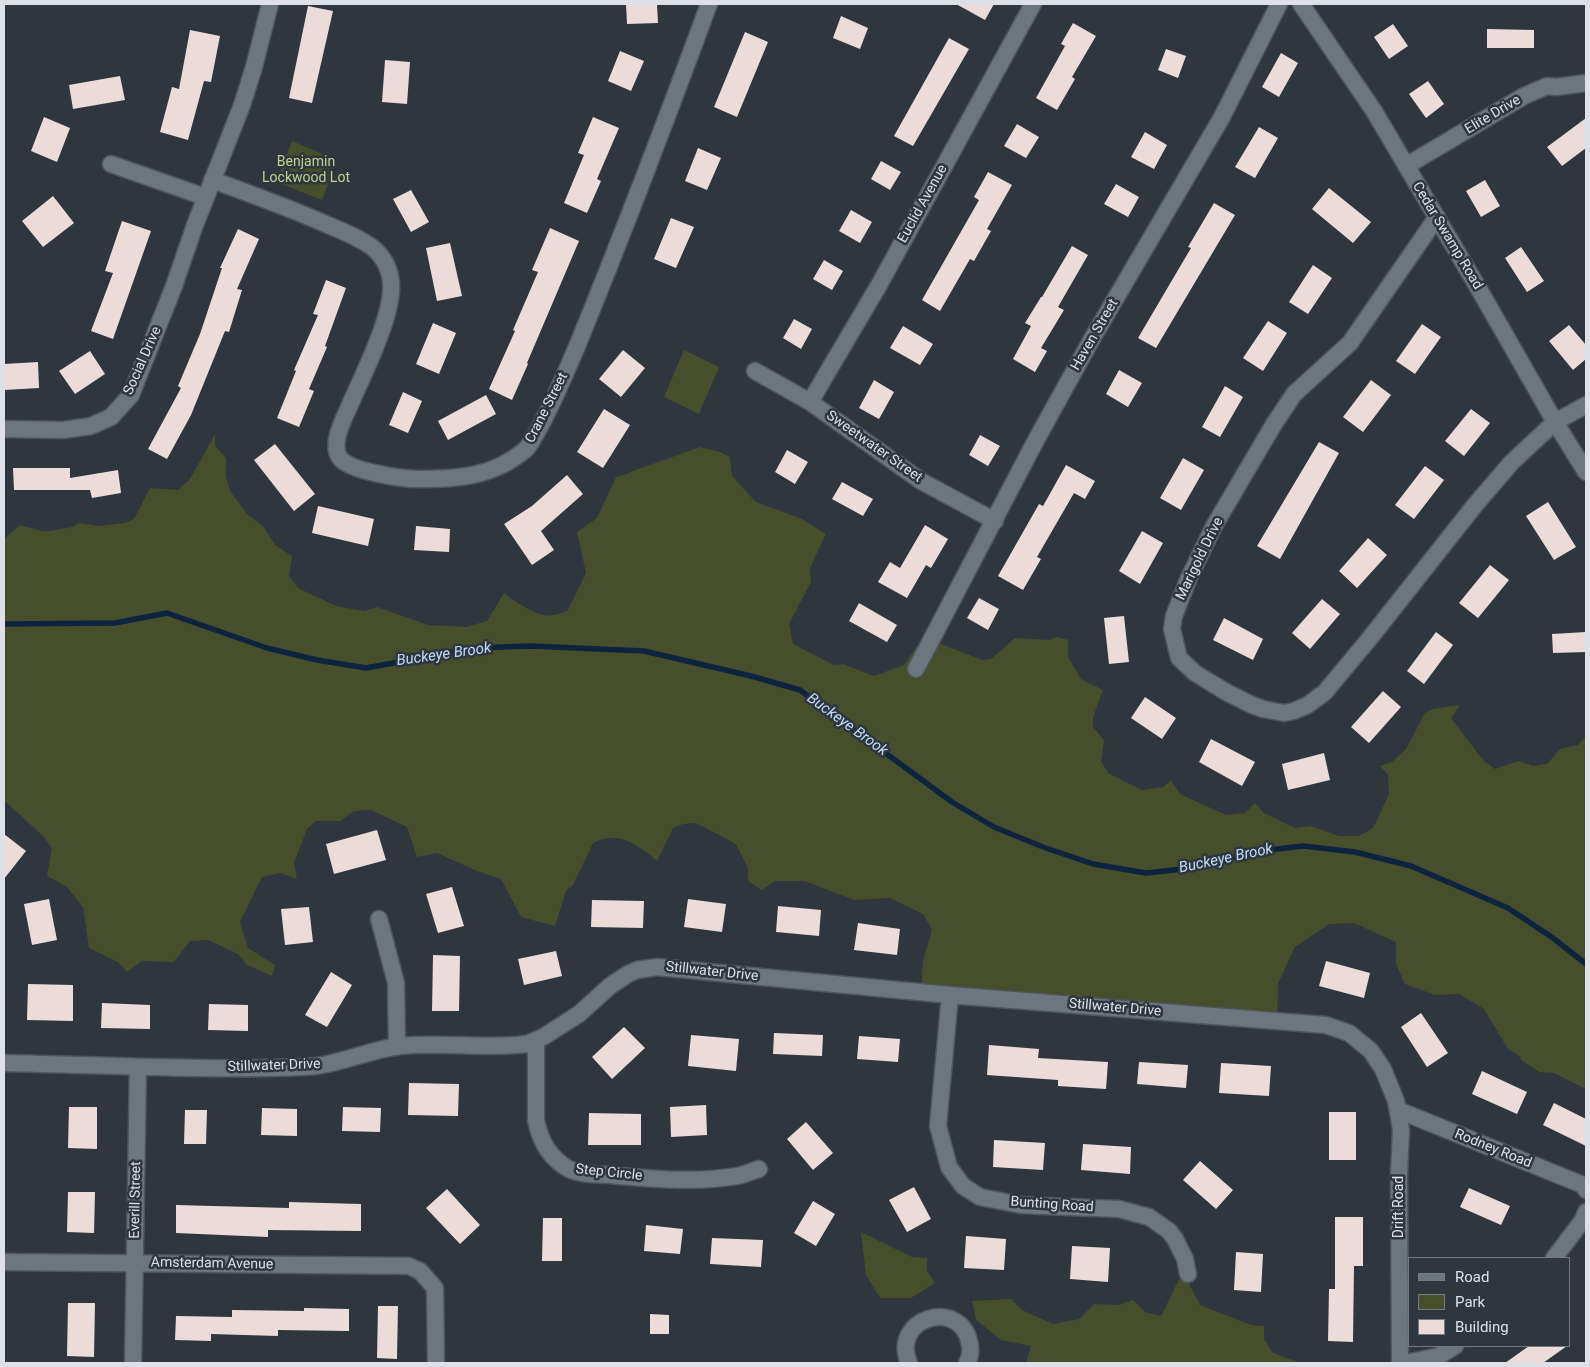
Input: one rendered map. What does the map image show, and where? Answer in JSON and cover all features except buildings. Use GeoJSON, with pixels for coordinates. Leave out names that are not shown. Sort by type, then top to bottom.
{"type":"FeatureCollection","features":[{"type":"Feature","properties":{"kind":"street","name":"Social Drive"},"geometry":{"type":"LineString","coordinates":[[4,429],[63,430],[91,426],[111,417],[131,395],[174,286],[205,197],[242,106],[270,4]]}},
{"type":"Feature","properties":{"kind":"street","name":"Crane Street"},"geometry":{"type":"LineString","coordinates":[[212,180],[299,212],[348,234],[371,247],[385,261],[392,289],[388,308],[376,343],[341,424],[336,448],[340,459],[351,466],[404,479],[444,479],[473,476],[482,473],[501,466],[527,449],[547,414],[615,253],[709,4]]}},
{"type":"Feature","properties":{"kind":"street","name":"Euclid Avenue"},"geometry":{"type":"LineString","coordinates":[[810,402],[879,286],[1033,4]]}},
{"type":"Feature","properties":{"kind":"street","name":"Haven Street"},"geometry":{"type":"LineString","coordinates":[[916,669],[1035,442],[1093,337],[1222,117],[1279,4]]}},
{"type":"Feature","properties":{"kind":"street","name":"Cedar Swamp Road"},"geometry":{"type":"LineString","coordinates":[[1301,4],[1374,111],[1586,472]]}},
{"type":"Feature","properties":{"kind":"street","name":"Elite Drive"},"geometry":{"type":"LineString","coordinates":[[1406,166],[1524,96],[1547,86],[1556,87],[1586,82]]}},
{"type":"Feature","properties":{"kind":"street"},"geometry":{"type":"LineString","coordinates":[[111,164],[205,197]]}},
{"type":"Feature","properties":{"kind":"street","name":"Marigold Drive"},"geometry":{"type":"LineString","coordinates":[[1437,218],[1350,343],[1294,394],[1274,424],[1214,526],[1188,580],[1174,616],[1172,629],[1179,658],[1195,672],[1226,692],[1258,707],[1284,713],[1294,712],[1308,705],[1325,692],[1364,646],[1506,469],[1555,422]]}},
{"type":"Feature","properties":{"kind":"street","name":"Sweetwater Street"},"geometry":{"type":"LineString","coordinates":[[755,371],[810,402],[921,481],[995,520]]}},
{"type":"Feature","properties":{"kind":"street"},"geometry":{"type":"LineString","coordinates":[[1555,422],[1586,405]]}},
{"type":"Feature","properties":{"kind":"street"},"geometry":{"type":"LineString","coordinates":[[379,919],[396,984],[397,1046]]}},
{"type":"Feature","properties":{"kind":"street","name":"Stillwater Drive"},"geometry":{"type":"LineString","coordinates":[[4,1062],[138,1068],[318,1066],[397,1046],[504,1046],[527,1044],[579,1014],[620,978],[637,970],[657,967],[950,995],[1326,1025],[1349,1033],[1371,1051],[1384,1069],[1398,1110]]}},
{"type":"Feature","properties":{"kind":"street","name":"Bunting Road"},"geometry":{"type":"LineString","coordinates":[[950,995],[938,1126],[949,1167],[963,1186],[980,1197],[1021,1205],[1119,1209],[1149,1217],[1169,1231],[1175,1239],[1185,1259],[1188,1274]]}},
{"type":"Feature","properties":{"kind":"street","name":"Step Circle"},"geometry":{"type":"LineString","coordinates":[[536,1040],[536,1120],[538,1129],[543,1144],[558,1162],[571,1170],[583,1173],[630,1177],[699,1180],[738,1176],[759,1169]]}},
{"type":"Feature","properties":{"kind":"street","name":"Everill Street"},"geometry":{"type":"LineString","coordinates":[[133,1363],[138,1068]]}},
{"type":"Feature","properties":{"kind":"street","name":"Rodney Road"},"geometry":{"type":"LineString","coordinates":[[1398,1110],[1583,1185],[1586,1190]]}},
{"type":"Feature","properties":{"kind":"street","name":"Drift Road"},"geometry":{"type":"LineString","coordinates":[[1398,1110],[1401,1130],[1399,1174],[1400,1363]]}},
{"type":"Feature","properties":{"kind":"street"},"geometry":{"type":"LineString","coordinates":[[1555,1257],[1583,1220],[1586,1212]]}},
{"type":"Feature","properties":{"kind":"street","name":"Amsterdam Avenue"},"geometry":{"type":"LineString","coordinates":[[4,1262],[408,1266],[420,1271],[435,1288],[436,1363]]}},
{"type":"Feature","properties":{"kind":"street"},"geometry":{"type":"LineString","coordinates":[[909,1363],[906,1357],[905,1346],[908,1335],[915,1326],[924,1320],[934,1317],[951,1320],[964,1329],[971,1349],[967,1363]]}},
{"type":"Feature","properties":{"kind":"street"},"geometry":{"type":"LineString","coordinates":[[1406,1363],[1439,1356],[1453,1347]]}},
{"type":"Feature","properties":{"kind":"green space","name":"Benjamin Lockwood Lot"},"geometry":{"type":"Polygon","coordinates":[[[292,141],[337,160],[322,200],[276,182],[292,141]]]}},
{"type":"Feature","properties":{"kind":"green space"},"geometry":{"type":"Polygon","coordinates":[[[684,350],[719,367],[699,414],[664,397],[684,350]]]}},
{"type":"Feature","properties":{"kind":"green space"},"geometry":{"type":"Polygon","coordinates":[[[215,434],[215,446],[226,458],[226,476],[230,491],[247,514],[264,527],[275,545],[292,556],[289,576],[298,588],[336,606],[364,611],[377,607],[428,625],[466,627],[487,621],[504,593],[523,606],[540,614],[553,615],[568,610],[586,573],[577,532],[597,518],[616,477],[700,447],[720,452],[730,457],[732,476],[756,502],[800,518],[826,534],[810,568],[811,582],[789,624],[793,644],[834,665],[843,664],[874,676],[904,665],[923,637],[982,660],[991,659],[1015,638],[1049,640],[1057,637],[1068,640],[1068,657],[1081,679],[1103,690],[1093,717],[1093,727],[1104,740],[1101,761],[1108,773],[1142,790],[1163,787],[1171,780],[1180,794],[1226,815],[1245,813],[1255,803],[1264,813],[1295,828],[1311,826],[1339,836],[1359,836],[1373,828],[1389,794],[1388,775],[1380,766],[1392,762],[1406,749],[1425,713],[1433,709],[1460,705],[1451,718],[1483,760],[1495,769],[1518,761],[1533,766],[1547,764],[1560,749],[1578,745],[1586,736],[1586,1089],[1554,1073],[1539,1072],[1520,1059],[1521,1057],[1508,1049],[1484,1009],[1459,994],[1435,995],[1405,984],[1396,964],[1396,942],[1354,923],[1329,924],[1295,947],[1278,984],[1277,1019],[921,993],[923,961],[932,930],[923,914],[890,898],[854,900],[805,881],[775,881],[762,890],[748,881],[748,868],[736,844],[696,823],[683,824],[673,828],[657,861],[638,846],[626,840],[607,838],[593,843],[573,885],[566,891],[555,926],[521,917],[501,879],[477,871],[437,853],[417,857],[407,827],[371,810],[354,811],[340,821],[316,821],[307,829],[294,863],[297,879],[280,873],[262,877],[240,922],[248,948],[275,965],[272,976],[247,965],[238,954],[208,940],[190,941],[174,962],[142,961],[127,972],[118,962],[89,948],[83,907],[67,887],[47,876],[52,849],[44,837],[4,802],[4,539],[20,525],[42,531],[50,531],[72,527],[79,523],[99,526],[125,523],[134,519],[150,488],[178,490],[190,479],[215,434]]]}},
{"type":"Feature","properties":{"kind":"green space"},"geometry":{"type":"Polygon","coordinates":[[[861,1232],[912,1257],[927,1258],[927,1271],[935,1283],[911,1298],[880,1298],[866,1275],[861,1232]]]}},
{"type":"Feature","properties":{"kind":"green space"},"geometry":{"type":"Polygon","coordinates":[[[1185,1276],[1200,1305],[1251,1325],[1264,1326],[1264,1339],[1273,1353],[1301,1363],[1026,1363],[1031,1346],[1001,1340],[976,1320],[972,1301],[1011,1299],[1022,1310],[1053,1324],[1079,1319],[1094,1304],[1118,1305],[1133,1300],[1145,1312],[1161,1316],[1179,1279],[1185,1276]]]}},
{"type":"Feature","properties":{"kind":"waterway","name":"Buckeye Brook"},"geometry":{"type":"LineString","coordinates":[[4,624],[115,623],[167,613],[267,648],[317,660],[366,668],[475,648],[531,646],[644,651],[751,676],[800,690],[952,802],[994,827],[1043,847],[1093,864],[1146,873],[1202,867],[1252,852],[1303,846],[1355,852],[1411,866],[1508,908],[1553,938],[1586,964]]}}]}
